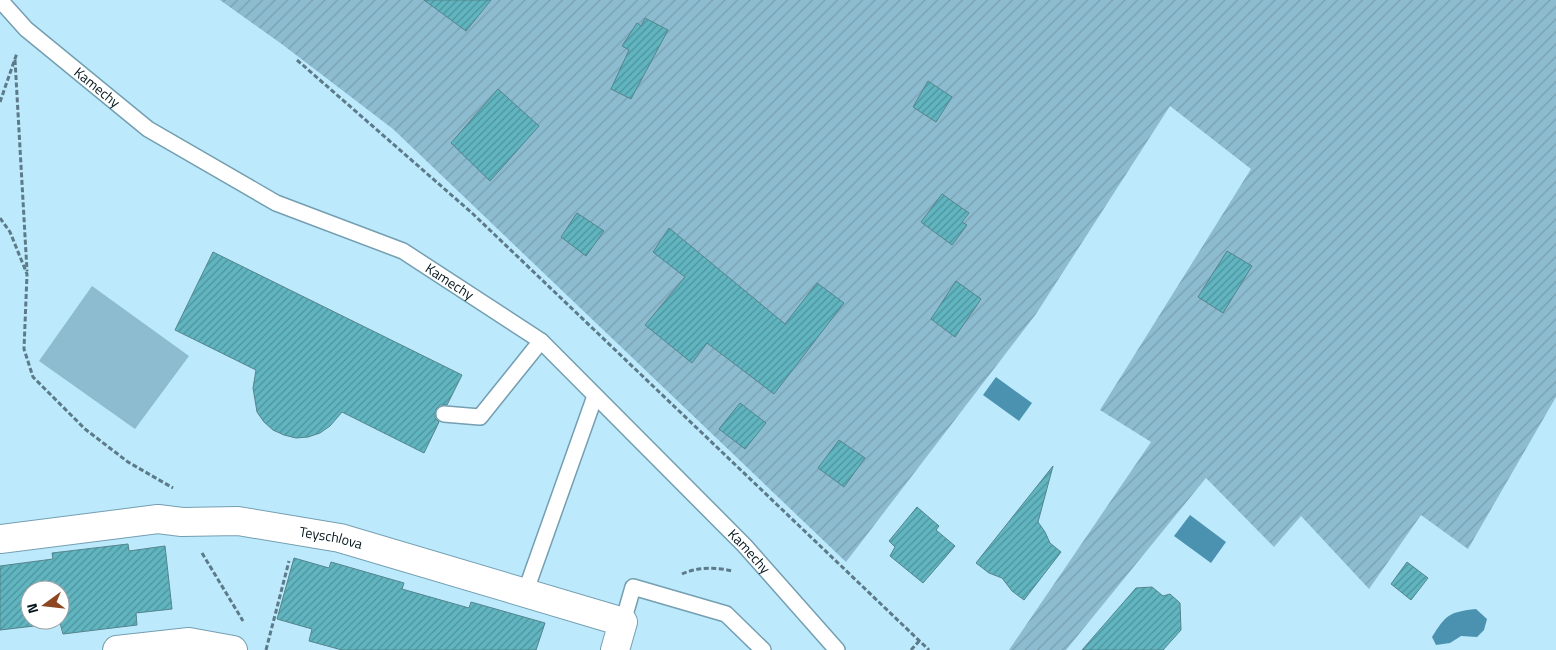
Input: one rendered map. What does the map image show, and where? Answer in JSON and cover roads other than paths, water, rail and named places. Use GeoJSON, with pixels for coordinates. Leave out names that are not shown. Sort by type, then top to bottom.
{"type":"FeatureCollection","features":[{"type":"Feature","properties":{"kind":"street","name":"Teyschlova"},"geometry":{"type":"LineString","coordinates":[[0,539],[158,519],[182,522],[238,521],[340,538],[623,622]]}},
{"type":"Feature","properties":{"kind":"street"},"geometry":{"type":"LineString","coordinates":[[615,650],[623,622]]}},
{"type":"Feature","properties":{"kind":"street"},"geometry":{"type":"LineString","coordinates":[[117,650],[189,642],[233,650]]}},
{"type":"Feature","properties":{"kind":"lane","name":"Kamechy"},"geometry":{"type":"LineString","coordinates":[[0,0],[26,29],[148,129],[276,203],[403,251],[541,341],[745,546],[837,650]]}},
{"type":"Feature","properties":{"kind":"lane"},"geometry":{"type":"LineString","coordinates":[[444,414],[480,417],[541,341]]}},
{"type":"Feature","properties":{"kind":"lane"},"geometry":{"type":"LineString","coordinates":[[525,593],[596,396]]}},
{"type":"Feature","properties":{"kind":"lane"},"geometry":{"type":"LineString","coordinates":[[623,622],[633,587],[726,614],[763,650]]}}]}
